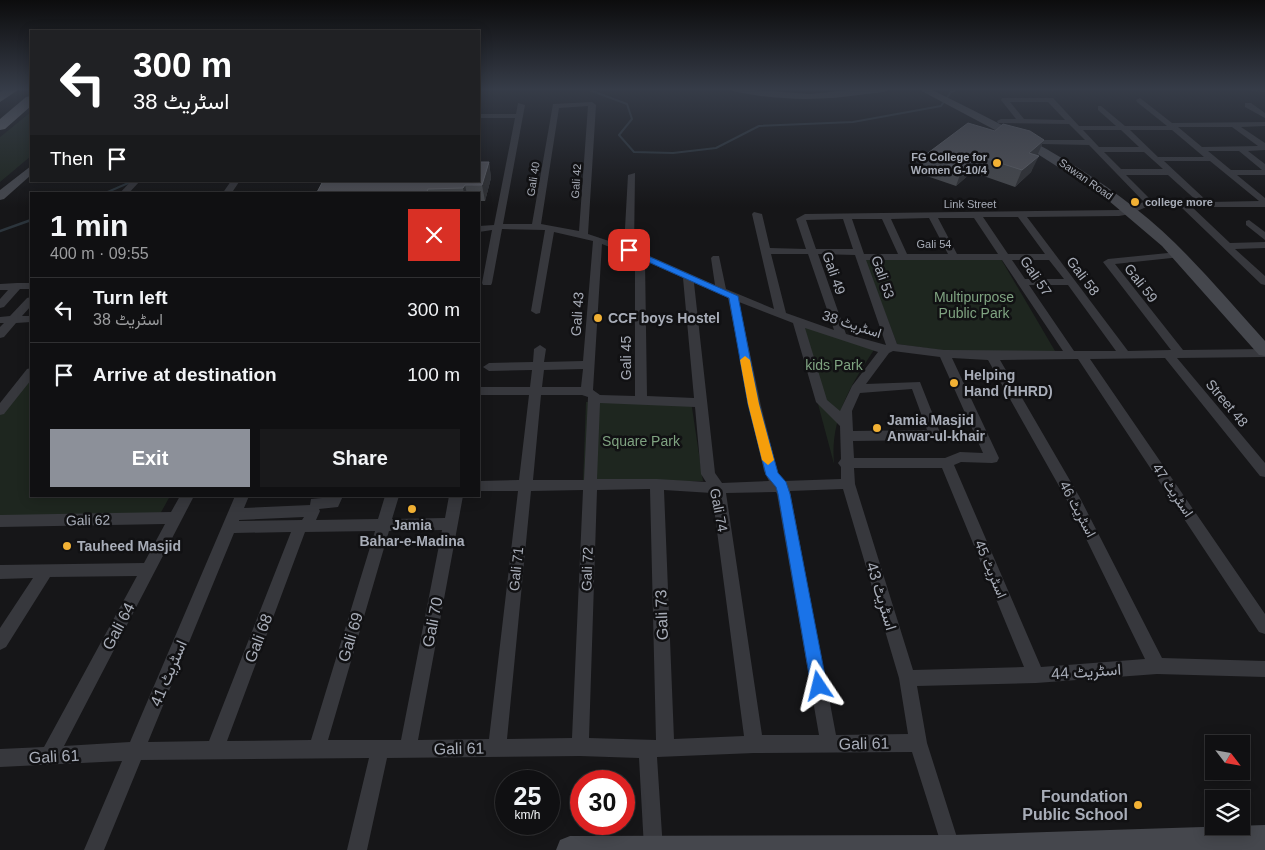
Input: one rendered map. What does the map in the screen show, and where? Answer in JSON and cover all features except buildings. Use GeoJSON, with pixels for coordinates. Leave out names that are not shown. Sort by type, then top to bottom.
{"type":"FeatureCollection","features":[{"type":"Feature","properties":{"kind":"main road","name":"Sawan Road"},"geometry":{"type":"LineString","coordinates":[[1004,128],[1049,153],[1164,230],[1265,334]]}},
{"type":"Feature","properties":{"kind":"main road","name":"Sawan Road"},"geometry":{"type":"LineString","coordinates":[[1014,128],[1073,161],[1134,209],[1265,352]]}},
{"type":"Feature","properties":{"kind":"main road"},"geometry":{"type":"LineString","coordinates":[[0,185],[30,160]]}},
{"type":"Feature","properties":{"kind":"main road"},"geometry":{"type":"LineString","coordinates":[[0,196],[30,171]]}},
{"type":"Feature","properties":{"kind":"main road"},"geometry":{"type":"LineString","coordinates":[[570,850],[654,848],[952,848],[1265,839]]}},
{"type":"Feature","properties":{"kind":"street"},"geometry":{"type":"LineString","coordinates":[[487,283],[500,226],[517,128]]}},
{"type":"Feature","properties":{"kind":"street","name":"Gali 40"},"geometry":{"type":"LineString","coordinates":[[536,227],[553,128]]}},
{"type":"Feature","properties":{"kind":"street","name":"Gali 42"},"geometry":{"type":"LineString","coordinates":[[583,234],[590,128]]}},
{"type":"Feature","properties":{"kind":"street"},"geometry":{"type":"LineString","coordinates":[[1077,128],[1151,205]]}},
{"type":"Feature","properties":{"kind":"street"},"geometry":{"type":"LineString","coordinates":[[1118,128],[1131,128]]}},
{"type":"Feature","properties":{"kind":"street"},"geometry":{"type":"LineString","coordinates":[[1123,128],[1206,205]]}},
{"type":"Feature","properties":{"kind":"street"},"geometry":{"type":"LineString","coordinates":[[1174,128],[1230,173],[1264,204]]}},
{"type":"Feature","properties":{"kind":"street"},"geometry":{"type":"LineString","coordinates":[[1238,128],[1265,148]]}},
{"type":"Feature","properties":{"kind":"street"},"geometry":{"type":"LineString","coordinates":[[1042,142],[1147,150]]}},
{"type":"Feature","properties":{"kind":"street"},"geometry":{"type":"LineString","coordinates":[[1199,148],[1265,148]]}},
{"type":"Feature","properties":{"kind":"street"},"geometry":{"type":"LineString","coordinates":[[1240,148],[1265,170]]}},
{"type":"Feature","properties":{"kind":"street"},"geometry":{"type":"LineString","coordinates":[[1157,159],[1212,159]]}},
{"type":"Feature","properties":{"kind":"street"},"geometry":{"type":"LineString","coordinates":[[1230,173],[1265,170]]}},
{"type":"Feature","properties":{"kind":"street"},"geometry":{"type":"LineString","coordinates":[[1120,172],[1171,172]]}},
{"type":"Feature","properties":{"kind":"street"},"geometry":{"type":"LineString","coordinates":[[629,250],[632,175]]}},
{"type":"Feature","properties":{"kind":"street"},"geometry":{"type":"LineString","coordinates":[[125,192],[135,182]]}},
{"type":"Feature","properties":{"kind":"street","name":"Link Street"},"geometry":{"type":"LineString","coordinates":[[802,218],[1021,215],[1134,209],[1151,205],[1264,204]]}},
{"type":"Feature","properties":{"kind":"street"},"geometry":{"type":"LineString","coordinates":[[1184,205],[1265,282]]}},
{"type":"Feature","properties":{"kind":"street"},"geometry":{"type":"LineString","coordinates":[[757,214],[781,316]]}},
{"type":"Feature","properties":{"kind":"street"},"geometry":{"type":"LineString","coordinates":[[932,215],[954,256]]}},
{"type":"Feature","properties":{"kind":"street","name":"Gali 57"},"geometry":{"type":"LineString","coordinates":[[977,215],[1076,354]]}},
{"type":"Feature","properties":{"kind":"street","name":"Gali 58"},"geometry":{"type":"LineString","coordinates":[[1021,215],[1124,353]]}},
{"type":"Feature","properties":{"kind":"street","name":"Gali 53"},"geometry":{"type":"LineString","coordinates":[[846,216],[889,349]]}},
{"type":"Feature","properties":{"kind":"street"},"geometry":{"type":"LineString","coordinates":[[884,216],[904,257]]}},
{"type":"Feature","properties":{"kind":"street","name":"Gali 49"},"geometry":{"type":"LineString","coordinates":[[802,218],[842,337]]}},
{"type":"Feature","properties":{"kind":"street"},"geometry":{"type":"LineString","coordinates":[[1249,222],[1265,237]]}},
{"type":"Feature","properties":{"kind":"street","name":"اسٹریٹ 38"},"geometry":{"type":"LineString","coordinates":[[480,229],[500,226],[536,227],[583,234],[629,250],[781,316],[842,337],[889,349],[992,356],[1265,352]]}},
{"type":"Feature","properties":{"kind":"street"},"geometry":{"type":"LineString","coordinates":[[536,311],[550,228]]}},
{"type":"Feature","properties":{"kind":"street","name":"Gali 43"},"geometry":{"type":"LineString","coordinates":[[591,394],[589,365],[598,239]]}},
{"type":"Feature","properties":{"kind":"street"},"geometry":{"type":"LineString","coordinates":[[1227,246],[1265,245]]}},
{"type":"Feature","properties":{"kind":"street","name":"Gali 54"},"geometry":{"type":"LineString","coordinates":[[767,251],[812,251],[904,257],[1006,258],[1051,256]]}},
{"type":"Feature","properties":{"kind":"street","name":"Gali 45"},"geometry":{"type":"LineString","coordinates":[[640,255],[641,400]]}},
{"type":"Feature","properties":{"kind":"street","name":"Gali 59"},"geometry":{"type":"LineString","coordinates":[[1173,353],[1108,262],[1178,255]]}},
{"type":"Feature","properties":{"kind":"street"},"geometry":{"type":"LineString","coordinates":[[716,258],[727,294],[772,475],[782,485],[829,744]]}},
{"type":"Feature","properties":{"kind":"street","name":"Gali 74"},"geometry":{"type":"LineString","coordinates":[[688,276],[708,474],[718,488],[754,744]]}},
{"type":"Feature","properties":{"kind":"street"},"geometry":{"type":"LineString","coordinates":[[1024,282],[1071,282]]}},
{"type":"Feature","properties":{"kind":"street"},"geometry":{"type":"LineString","coordinates":[[0,305],[17,286]]}},
{"type":"Feature","properties":{"kind":"street"},"geometry":{"type":"LineString","coordinates":[[0,287],[30,286]]}},
{"type":"Feature","properties":{"kind":"street"},"geometry":{"type":"LineString","coordinates":[[0,334],[30,301]]}},
{"type":"Feature","properties":{"kind":"street"},"geometry":{"type":"LineString","coordinates":[[0,320],[30,319]]}},
{"type":"Feature","properties":{"kind":"street"},"geometry":{"type":"LineString","coordinates":[[798,322],[822,402],[845,429],[934,435],[916,385],[856,389]]}},
{"type":"Feature","properties":{"kind":"street","name":"Gali 71"},"geometry":{"type":"LineString","coordinates":[[497,748],[540,349]]}},
{"type":"Feature","properties":{"kind":"street","name":"اسٹریٹ 43"},"geometry":{"type":"LineString","coordinates":[[889,349],[856,389],[846,411],[845,464],[848,484],[907,678],[918,743],[952,848]]}},
{"type":"Feature","properties":{"kind":"street","name":"Street 48"},"geometry":{"type":"LineString","coordinates":[[1173,353],[1265,472]]}},
{"type":"Feature","properties":{"kind":"street"},"geometry":{"type":"LineString","coordinates":[[845,464],[946,463],[960,457],[992,458],[944,354]]}},
{"type":"Feature","properties":{"kind":"street","name":"اسٹریٹ 47"},"geometry":{"type":"LineString","coordinates":[[1076,354],[1265,627]]}},
{"type":"Feature","properties":{"kind":"street","name":"اسٹریٹ 46"},"geometry":{"type":"LineString","coordinates":[[992,356],[1074,500],[1157,666]]}},
{"type":"Feature","properties":{"kind":"street"},"geometry":{"type":"LineString","coordinates":[[489,366],[589,365]]}},
{"type":"Feature","properties":{"kind":"street"},"geometry":{"type":"LineString","coordinates":[[0,411],[30,373]]}},
{"type":"Feature","properties":{"kind":"street"},"geometry":{"type":"LineString","coordinates":[[480,391],[535,390],[700,404]]}},
{"type":"Feature","properties":{"kind":"street","name":"Gali 72"},"geometry":{"type":"LineString","coordinates":[[580,747],[590,486],[591,394]]}},
{"type":"Feature","properties":{"kind":"street","name":"اسٹریٹ 45"},"geometry":{"type":"LineString","coordinates":[[946,463],[1036,675]]}},
{"type":"Feature","properties":{"kind":"street"},"geometry":{"type":"LineString","coordinates":[[480,486],[657,484],[718,488],[848,484]]}},
{"type":"Feature","properties":{"kind":"street","name":"Gali 73"},"geometry":{"type":"LineString","coordinates":[[654,848],[657,484]]}},
{"type":"Feature","properties":{"kind":"street","name":"Gali 64"},"geometry":{"type":"LineString","coordinates":[[49,756],[186,497]]}},
{"type":"Feature","properties":{"kind":"street","name":"اسٹریٹ 41"},"geometry":{"type":"LineString","coordinates":[[94,850],[242,497]]}},
{"type":"Feature","properties":{"kind":"street"},"geometry":{"type":"LineString","coordinates":[[232,521],[316,503],[333,503],[336,497]]}},
{"type":"Feature","properties":{"kind":"street","name":"Gali 69"},"geometry":{"type":"LineString","coordinates":[[317,750],[392,497]]}},
{"type":"Feature","properties":{"kind":"street","name":"Gali 70"},"geometry":{"type":"LineString","coordinates":[[408,748],[456,497]]}},
{"type":"Feature","properties":{"kind":"street","name":"Gali 68"},"geometry":{"type":"LineString","coordinates":[[215,750],[304,526],[316,503]]}},
{"type":"Feature","properties":{"kind":"street","name":"Gali 62"},"geometry":{"type":"LineString","coordinates":[[0,521],[176,518]]}},
{"type":"Feature","properties":{"kind":"street"},"geometry":{"type":"LineString","coordinates":[[232,521],[304,526],[451,524]]}},
{"type":"Feature","properties":{"kind":"street"},"geometry":{"type":"LineString","coordinates":[[0,572],[148,569]]}},
{"type":"Feature","properties":{"kind":"street"},"geometry":{"type":"LineString","coordinates":[[0,642],[46,571]]}},
{"type":"Feature","properties":{"kind":"street","name":"اسٹریٹ 44"},"geometry":{"type":"LineString","coordinates":[[907,678],[1036,675],[1157,666],[1265,669]]}},
{"type":"Feature","properties":{"kind":"street","name":"Gali 61"},"geometry":{"type":"LineString","coordinates":[[0,758],[215,750],[656,748],[754,744],[918,743]]}},
{"type":"Feature","properties":{"kind":"street"},"geometry":{"type":"LineString","coordinates":[[357,850],[380,748]]}},
{"type":"Feature","properties":{"kind":"green space"},"geometry":{"type":"Polygon","coordinates":[[[12,128],[30,128],[30,157],[0,182],[0,137],[12,128]]]}},
{"type":"Feature","properties":{"kind":"green space","name":"Multipurpose Public Park"},"geometry":{"type":"Polygon","coordinates":[[[1001,259],[1055,351],[955,352],[897,344],[865,260],[1001,259]]]}},
{"type":"Feature","properties":{"kind":"green space","name":"kids Park"},"geometry":{"type":"Polygon","coordinates":[[[797,325],[876,347],[858,374],[844,402],[835,432],[834,464],[797,325]]]}},
{"type":"Feature","properties":{"kind":"green space"},"geometry":{"type":"Polygon","coordinates":[[[30,378],[30,497],[169,497],[159,516],[0,516],[0,415],[30,378]]]}},
{"type":"Feature","properties":{"kind":"green space","name":"Square Park"},"geometry":{"type":"Polygon","coordinates":[[[691,401],[703,481],[583,483],[586,402],[691,401]]]}},
{"type":"Feature","properties":{"kind":"waterway"},"geometry":{"type":"LineString","coordinates":[[625,128],[619,135],[634,152],[673,153],[716,148],[756,128]]}},
{"type":"Feature","properties":{"kind":"waterway"},"geometry":{"type":"LineString","coordinates":[[108,192],[131,182]]}},
{"type":"Feature","properties":{"kind":"waterway"},"geometry":{"type":"LineString","coordinates":[[0,231],[30,220]]}},
{"type":"Feature","properties":{"kind":"slow traffic"},"geometry":{"type":"LineString","coordinates":[[745,360],[753,404],[768,460]]}},
{"type":"Feature","properties":{"kind":"place","name":"FG College for Women G-10/4"},"geometry":{"type":"Point","coordinates":[997,163]}},
{"type":"Feature","properties":{"kind":"place","name":"college more"},"geometry":{"type":"Point","coordinates":[1135,202]}},
{"type":"Feature","properties":{"kind":"place","name":"CCF boys Hostel"},"geometry":{"type":"Point","coordinates":[598,318]}},
{"type":"Feature","properties":{"kind":"place","name":"Helping Hand (HHRD)"},"geometry":{"type":"Point","coordinates":[954,383]}},
{"type":"Feature","properties":{"kind":"place","name":"Jamia Masjid Anwar-ul-khair"},"geometry":{"type":"Point","coordinates":[877,428]}},
{"type":"Feature","properties":{"kind":"place","name":"Jamia Bahar-e-Madina"},"geometry":{"type":"Point","coordinates":[412,509]}},
{"type":"Feature","properties":{"kind":"place","name":"Tauheed Masjid"},"geometry":{"type":"Point","coordinates":[67,546]}},
{"type":"Feature","properties":{"kind":"place","name":"Foundation Public School"},"geometry":{"type":"Point","coordinates":[1138,805]}},
{"type":"Feature","properties":{"kind":"route"},"geometry":{"type":"LineString","coordinates":[[629,250],[733,296],[753,404],[772,475],[782,485],[784,494],[819,686]]}}]}
